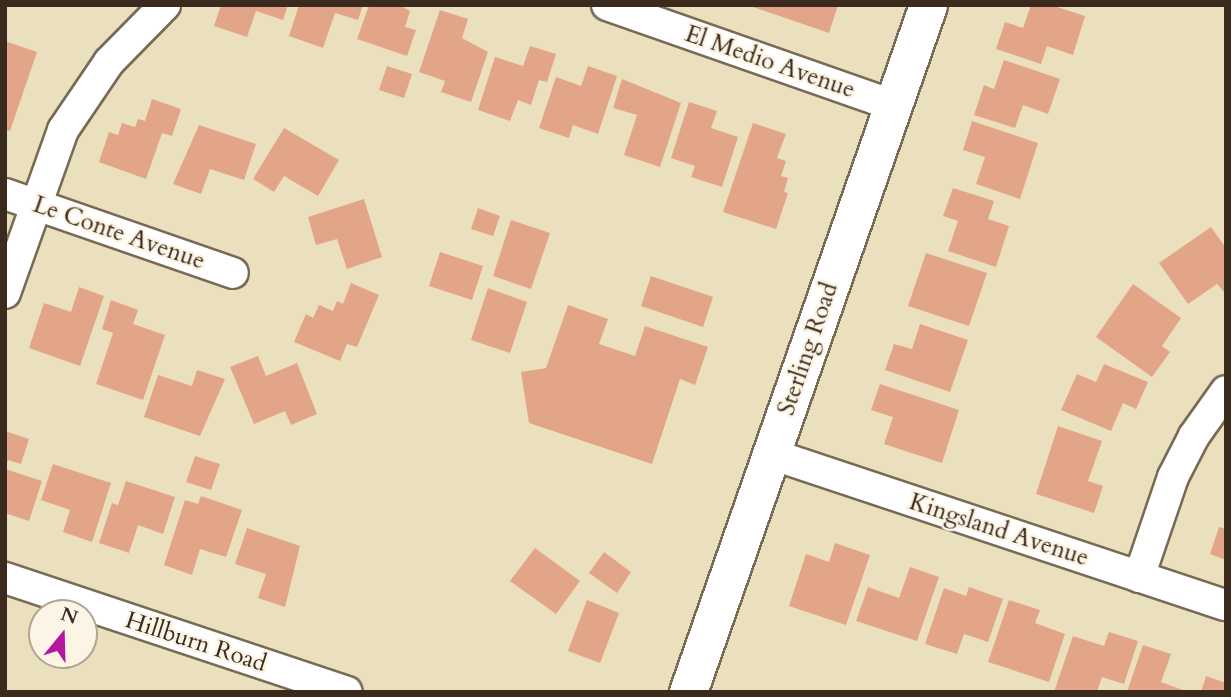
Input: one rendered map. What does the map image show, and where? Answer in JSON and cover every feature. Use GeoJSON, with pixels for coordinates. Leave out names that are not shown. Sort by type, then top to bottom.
{"type":"FeatureCollection","features":[{"type":"Feature","properties":{"kind":"street"},"geometry":{"type":"LineString","coordinates":[[5,292],[63,130],[83,94],[165,5]]}},
{"type":"Feature","properties":{"kind":"street","name":"El Medio Avenue"},"geometry":{"type":"LineString","coordinates":[[607,5],[893,105]]}},
{"type":"Feature","properties":{"kind":"street","name":"Sterling Road"},"geometry":{"type":"LineString","coordinates":[[688,692],[928,5]]}},
{"type":"Feature","properties":{"kind":"street","name":"Le Conte Avenue"},"geometry":{"type":"LineString","coordinates":[[5,194],[233,273]]}},
{"type":"Feature","properties":{"kind":"street"},"geometry":{"type":"LineString","coordinates":[[1139,576],[1173,477],[1194,436],[1226,391]]}},
{"type":"Feature","properties":{"kind":"street","name":"Kingsland Avenue"},"geometry":{"type":"LineString","coordinates":[[771,454],[1226,605]]}},
{"type":"Feature","properties":{"kind":"street","name":"Hillburn Road"},"geometry":{"type":"LineString","coordinates":[[5,578],[347,692]]}},
{"type":"Feature","properties":{"kind":"building"},"geometry":{"type":"Polygon","coordinates":[[[221,5],[288,5],[283,20],[256,11],[247,37],[214,26],[221,5]]]}},
{"type":"Feature","properties":{"kind":"building"},"geometry":{"type":"Polygon","coordinates":[[[299,5],[363,5],[358,20],[335,13],[323,48],[289,36],[299,5]]]}},
{"type":"Feature","properties":{"kind":"building"},"geometry":{"type":"Polygon","coordinates":[[[369,5],[400,5],[410,11],[405,27],[416,30],[407,56],[357,39],[369,5]]]}},
{"type":"Feature","properties":{"kind":"building"},"geometry":{"type":"Polygon","coordinates":[[[747,5],[838,5],[829,33],[747,5]]]}},
{"type":"Feature","properties":{"kind":"building"},"geometry":{"type":"Polygon","coordinates":[[[1031,5],[1051,5],[1085,16],[1073,55],[1047,46],[1041,64],[996,49],[1005,22],[1023,28],[1031,5]]]}},
{"type":"Feature","properties":{"kind":"building"},"geometry":{"type":"Polygon","coordinates":[[[440,10],[468,19],[462,38],[488,52],[471,102],[441,92],[445,81],[419,72],[440,10]]]}},
{"type":"Feature","properties":{"kind":"building"},"geometry":{"type":"Polygon","coordinates":[[[5,41],[37,52],[10,131],[5,130],[5,41]]]}},
{"type":"Feature","properties":{"kind":"building"},"geometry":{"type":"Polygon","coordinates":[[[530,46],[556,54],[547,82],[539,80],[531,105],[518,100],[510,121],[478,110],[495,57],[523,66],[530,46]]]}},
{"type":"Feature","properties":{"kind":"building"},"geometry":{"type":"Polygon","coordinates":[[[1004,60],[1060,79],[1048,114],[1023,105],[1015,128],[974,115],[984,85],[994,89],[1004,60]]]}},
{"type":"Feature","properties":{"kind":"building"},"geometry":{"type":"Polygon","coordinates":[[[387,66],[412,74],[404,98],[379,90],[387,66]]]}},
{"type":"Feature","properties":{"kind":"building"},"geometry":{"type":"Polygon","coordinates":[[[588,66],[617,76],[598,134],[573,125],[569,138],[539,128],[556,77],[581,86],[588,66]]]}},
{"type":"Feature","properties":{"kind":"building"},"geometry":{"type":"Polygon","coordinates":[[[622,79],[681,103],[660,167],[624,155],[637,115],[613,108],[622,79]]]}},
{"type":"Feature","properties":{"kind":"building"},"geometry":{"type":"Polygon","coordinates":[[[152,99],[181,109],[172,136],[162,133],[146,179],[99,162],[109,132],[118,135],[122,123],[135,127],[138,119],[145,121],[152,99]]]}},
{"type":"Feature","properties":{"kind":"building"},"geometry":{"type":"Polygon","coordinates":[[[689,102],[717,111],[711,128],[738,137],[722,187],[691,177],[695,166],[671,158],[689,102]]]}},
{"type":"Feature","properties":{"kind":"building"},"geometry":{"type":"Polygon","coordinates":[[[972,121],[1038,143],[1020,199],[976,184],[985,157],[963,150],[972,121]]]}},
{"type":"Feature","properties":{"kind":"building"},"geometry":{"type":"Polygon","coordinates":[[[753,123],[786,134],[777,158],[786,161],[781,176],[788,178],[784,192],[788,193],[776,229],[723,212],[753,123]]]}},
{"type":"Feature","properties":{"kind":"building"},"geometry":{"type":"Polygon","coordinates":[[[199,125],[256,144],[244,180],[210,169],[201,194],[173,184],[199,125]]]}},
{"type":"Feature","properties":{"kind":"building"},"geometry":{"type":"Polygon","coordinates":[[[284,128],[339,160],[318,196],[284,176],[274,192],[253,179],[284,128]]]}},
{"type":"Feature","properties":{"kind":"building"},"geometry":{"type":"Polygon","coordinates":[[[953,188],[994,201],[988,219],[1009,226],[996,267],[948,251],[958,221],[943,216],[953,188]]]}},
{"type":"Feature","properties":{"kind":"building"},"geometry":{"type":"Polygon","coordinates":[[[364,199],[382,257],[347,269],[337,239],[316,245],[308,217],[364,199]]]}},
{"type":"Feature","properties":{"kind":"building"},"geometry":{"type":"Polygon","coordinates":[[[478,208],[500,216],[493,236],[471,229],[478,208]]]}},
{"type":"Feature","properties":{"kind":"building"},"geometry":{"type":"Polygon","coordinates":[[[511,220],[550,233],[531,289],[493,276],[511,220]]]}},
{"type":"Feature","properties":{"kind":"building"},"geometry":{"type":"Polygon","coordinates":[[[1211,227],[1226,248],[1226,294],[1217,284],[1188,304],[1159,263],[1211,227]]]}},
{"type":"Feature","properties":{"kind":"building"},"geometry":{"type":"Polygon","coordinates":[[[440,252],[483,266],[472,300],[429,286],[440,252]]]}},
{"type":"Feature","properties":{"kind":"building"},"geometry":{"type":"Polygon","coordinates":[[[926,253],[987,273],[969,326],[908,306],[926,253]]]}},
{"type":"Feature","properties":{"kind":"building"},"geometry":{"type":"Polygon","coordinates":[[[651,276],[713,297],[703,327],[641,306],[651,276]]]}},
{"type":"Feature","properties":{"kind":"building"},"geometry":{"type":"Polygon","coordinates":[[[351,283],[379,295],[357,347],[347,344],[340,361],[294,342],[306,314],[313,318],[319,305],[333,311],[337,301],[343,304],[351,283]]]}},
{"type":"Feature","properties":{"kind":"building"},"geometry":{"type":"Polygon","coordinates":[[[1133,284],[1181,318],[1162,346],[1170,352],[1152,377],[1096,337],[1133,284]]]}},
{"type":"Feature","properties":{"kind":"building"},"geometry":{"type":"Polygon","coordinates":[[[79,287],[104,296],[80,366],[29,348],[44,303],[71,312],[79,287]]]}},
{"type":"Feature","properties":{"kind":"building"},"geometry":{"type":"Polygon","coordinates":[[[488,288],[527,302],[510,353],[471,340],[488,288]]]}},
{"type":"Feature","properties":{"kind":"building"},"geometry":{"type":"Polygon","coordinates":[[[111,300],[138,310],[133,324],[165,335],[143,400],[96,384],[113,333],[102,329],[111,300]]]}},
{"type":"Feature","properties":{"kind":"building"},"geometry":{"type":"Polygon","coordinates":[[[568,305],[608,319],[599,344],[635,356],[645,326],[708,347],[695,385],[680,379],[652,464],[529,423],[521,372],[546,368],[568,305]]]}},
{"type":"Feature","properties":{"kind":"building"},"geometry":{"type":"Polygon","coordinates":[[[920,324],[968,340],[950,392],[885,370],[894,344],[912,349],[920,324]]]}},
{"type":"Feature","properties":{"kind":"building"},"geometry":{"type":"Polygon","coordinates":[[[258,356],[266,376],[297,363],[317,414],[291,425],[285,411],[254,424],[230,367],[258,356]]]}},
{"type":"Feature","properties":{"kind":"building"},"geometry":{"type":"Polygon","coordinates":[[[1104,364],[1148,382],[1136,409],[1123,403],[1111,431],[1061,410],[1077,374],[1096,382],[1104,364]]]}},
{"type":"Feature","properties":{"kind":"building"},"geometry":{"type":"Polygon","coordinates":[[[197,370],[225,379],[200,436],[144,417],[158,375],[192,386],[197,370]]]}},
{"type":"Feature","properties":{"kind":"building"},"geometry":{"type":"Polygon","coordinates":[[[880,384],[959,410],[942,463],[884,444],[893,417],[871,410],[880,384]]]}},
{"type":"Feature","properties":{"kind":"building"},"geometry":{"type":"Polygon","coordinates":[[[1058,426],[1102,441],[1088,481],[1103,486],[1094,513],[1036,494],[1058,426]]]}},
{"type":"Feature","properties":{"kind":"building"},"geometry":{"type":"Polygon","coordinates":[[[5,431],[29,439],[21,464],[8,460],[5,468],[5,431]]]}},
{"type":"Feature","properties":{"kind":"building"},"geometry":{"type":"Polygon","coordinates":[[[195,456],[220,464],[211,490],[186,482],[195,456]]]}},
{"type":"Feature","properties":{"kind":"building"},"geometry":{"type":"Polygon","coordinates":[[[53,464],[111,483],[92,542],[63,532],[70,510],[41,500],[53,464]]]}},
{"type":"Feature","properties":{"kind":"building"},"geometry":{"type":"Polygon","coordinates":[[[5,469],[42,481],[29,521],[5,513],[5,469]]]}},
{"type":"Feature","properties":{"kind":"building"},"geometry":{"type":"Polygon","coordinates":[[[126,481],[175,497],[163,534],[138,525],[129,553],[99,543],[112,503],[118,505],[126,481]]]}},
{"type":"Feature","properties":{"kind":"building"},"geometry":{"type":"Polygon","coordinates":[[[201,496],[242,510],[226,557],[200,549],[192,575],[164,565],[185,500],[198,504],[201,496]]]}},
{"type":"Feature","properties":{"kind":"building"},"geometry":{"type":"Polygon","coordinates":[[[1219,527],[1226,529],[1226,560],[1210,554],[1219,527]]]}},
{"type":"Feature","properties":{"kind":"building"},"geometry":{"type":"Polygon","coordinates":[[[247,528],[300,546],[285,607],[258,598],[266,574],[235,564],[247,528]]]}},
{"type":"Feature","properties":{"kind":"building"},"geometry":{"type":"Polygon","coordinates":[[[835,543],[870,555],[846,625],[789,606],[806,554],[829,562],[835,543]]]}},
{"type":"Feature","properties":{"kind":"building"},"geometry":{"type":"Polygon","coordinates":[[[535,548],[580,581],[556,614],[510,581],[535,548]]]}},
{"type":"Feature","properties":{"kind":"building"},"geometry":{"type":"Polygon","coordinates":[[[604,552],[631,572],[617,593],[589,573],[604,552]]]}},
{"type":"Feature","properties":{"kind":"building"},"geometry":{"type":"Polygon","coordinates":[[[910,567],[939,577],[917,641],[856,621],[868,587],[899,598],[910,567]]]}},
{"type":"Feature","properties":{"kind":"building"},"geometry":{"type":"Polygon","coordinates":[[[969,587],[1003,599],[988,642],[964,634],[957,654],[925,644],[944,588],[966,596],[969,587]]]}},
{"type":"Feature","properties":{"kind":"building"},"geometry":{"type":"Polygon","coordinates":[[[587,600],[619,613],[600,663],[568,651],[587,600]]]}},
{"type":"Feature","properties":{"kind":"building"},"geometry":{"type":"Polygon","coordinates":[[[1009,600],[1040,610],[1035,623],[1065,634],[1049,682],[988,662],[1009,600]]]}},
{"type":"Feature","properties":{"kind":"building"},"geometry":{"type":"Polygon","coordinates":[[[1109,632],[1138,641],[1124,684],[1102,677],[1097,692],[1054,692],[1073,636],[1104,646],[1109,632]]]}},
{"type":"Feature","properties":{"kind":"building"},"geometry":{"type":"Polygon","coordinates":[[[1143,645],[1171,654],[1161,682],[1188,692],[1127,692],[1143,645]]]}},
{"type":"Feature","properties":{"kind":"building"},"geometry":{"type":"Polygon","coordinates":[[[1206,676],[1226,683],[1226,692],[1201,692],[1206,676]]]}}]}
